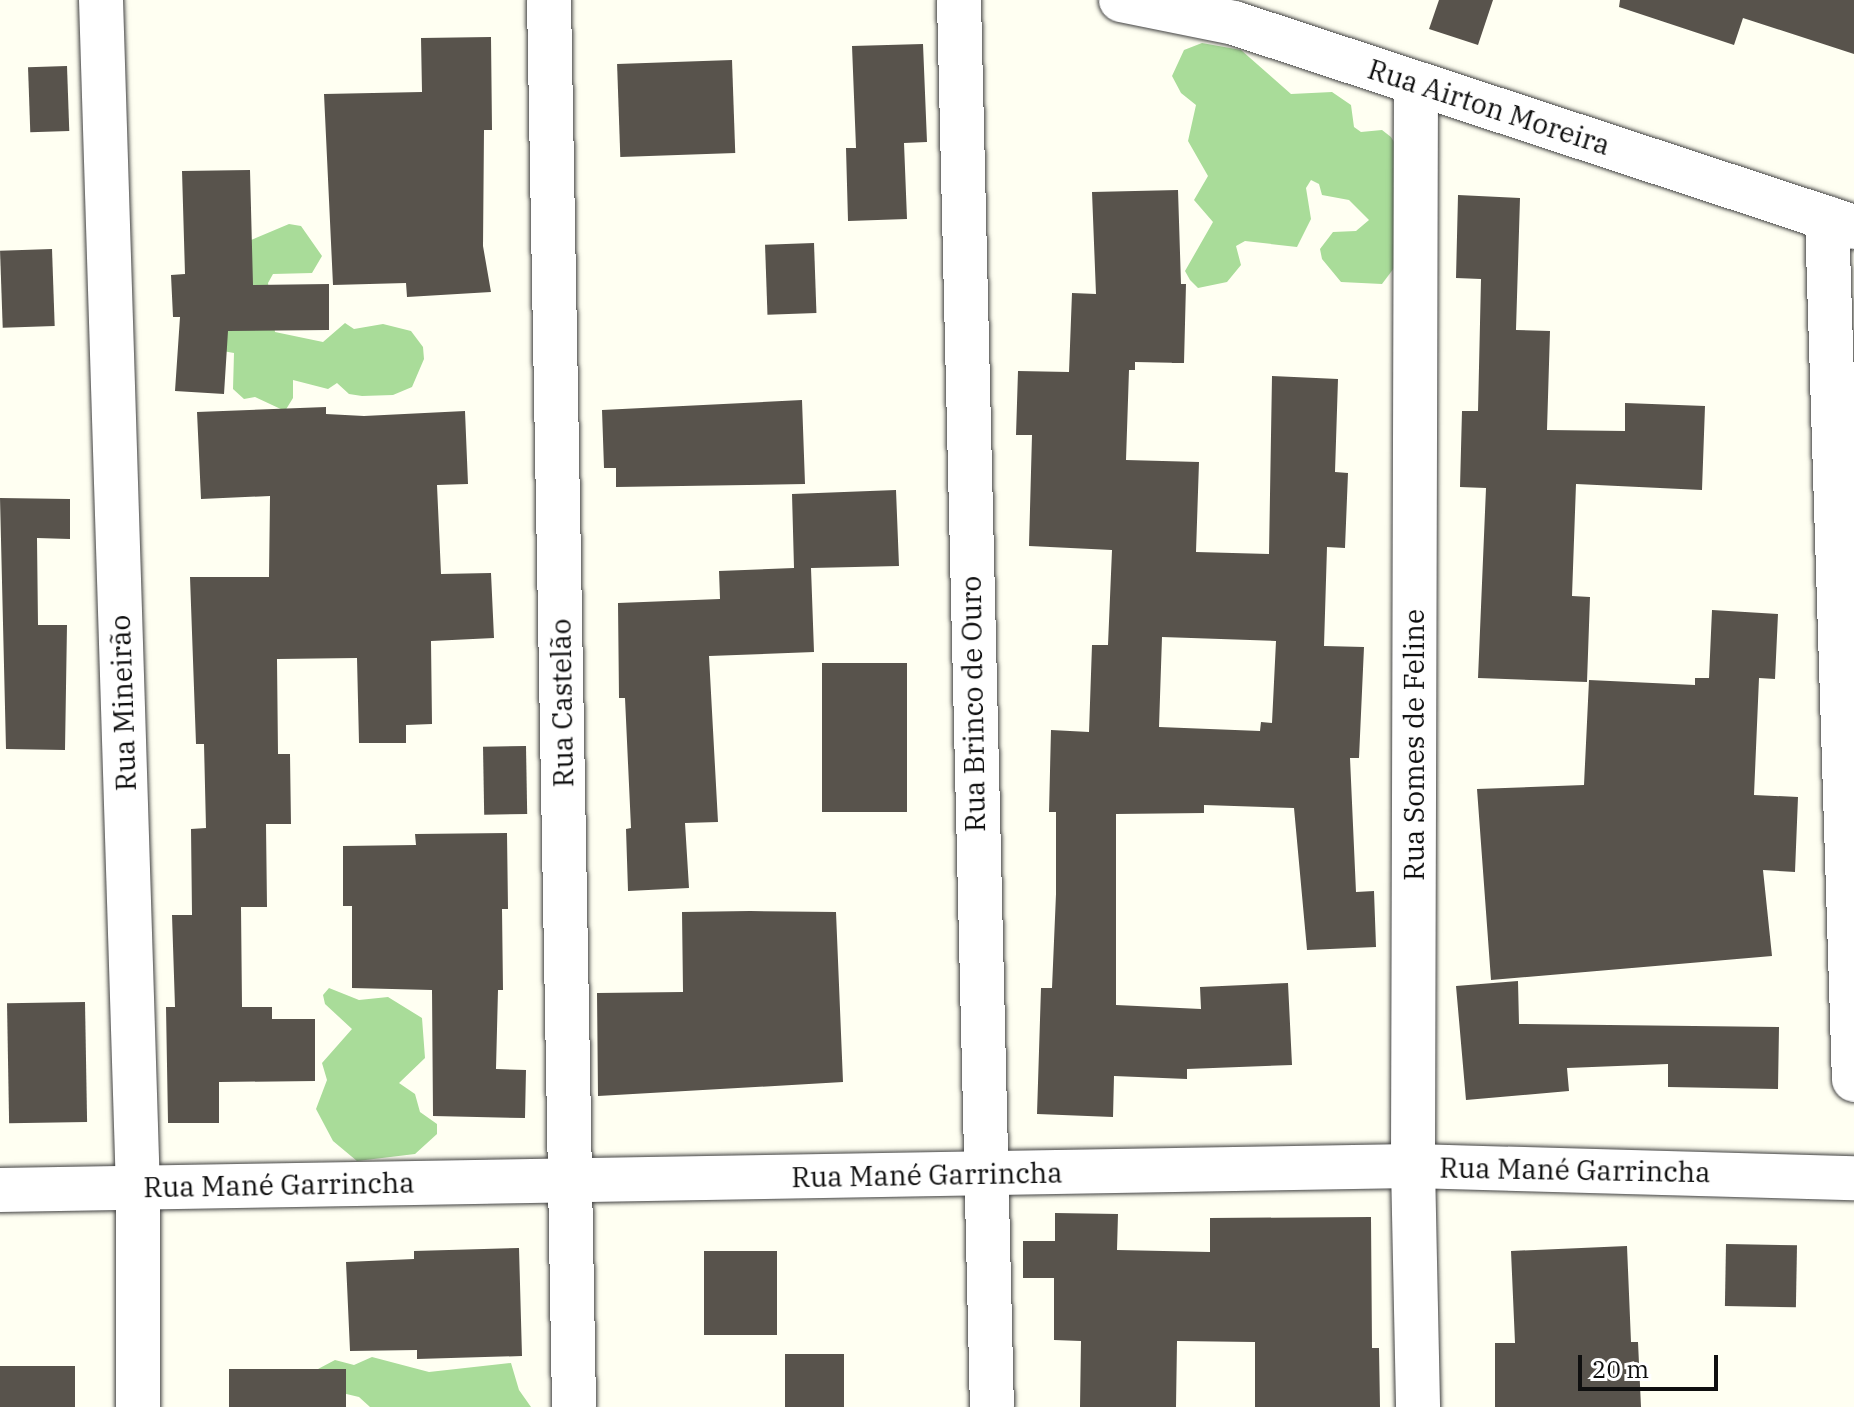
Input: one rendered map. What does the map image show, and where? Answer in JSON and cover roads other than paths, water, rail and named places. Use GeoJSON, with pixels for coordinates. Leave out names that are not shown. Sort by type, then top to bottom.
{"type":"FeatureCollection","features":[{"type":"Feature","properties":{"kind":"street","name":"Rua Mineirão"},"geometry":{"type":"LineString","coordinates":[[101,0],[138,1188],[138,1407]]}},
{"type":"Feature","properties":{"kind":"street","name":"Rua Castelão"},"geometry":{"type":"LineString","coordinates":[[549,0],[574,1407]]}},
{"type":"Feature","properties":{"kind":"street","name":"Rua Brinco de Ouro"},"geometry":{"type":"LineString","coordinates":[[959,0],[983,1174],[992,1407]]}},
{"type":"Feature","properties":{"kind":"street","name":"Rua Airton Moreira"},"geometry":{"type":"LineString","coordinates":[[1121,0],[1238,12],[1416,83],[1840,222]]}},
{"type":"Feature","properties":{"kind":"street","name":"Rua Somes de Feline"},"geometry":{"type":"LineString","coordinates":[[1416,83],[1413,1166],[1418,1407]]}},
{"type":"Feature","properties":{"kind":"street"},"geometry":{"type":"LineString","coordinates":[[1840,222],[1854,1080]]}},
{"type":"Feature","properties":{"kind":"street","name":"Rua Mané Garrincha"},"geometry":{"type":"LineString","coordinates":[[0,1190],[1413,1166],[1854,1178]]}}]}
